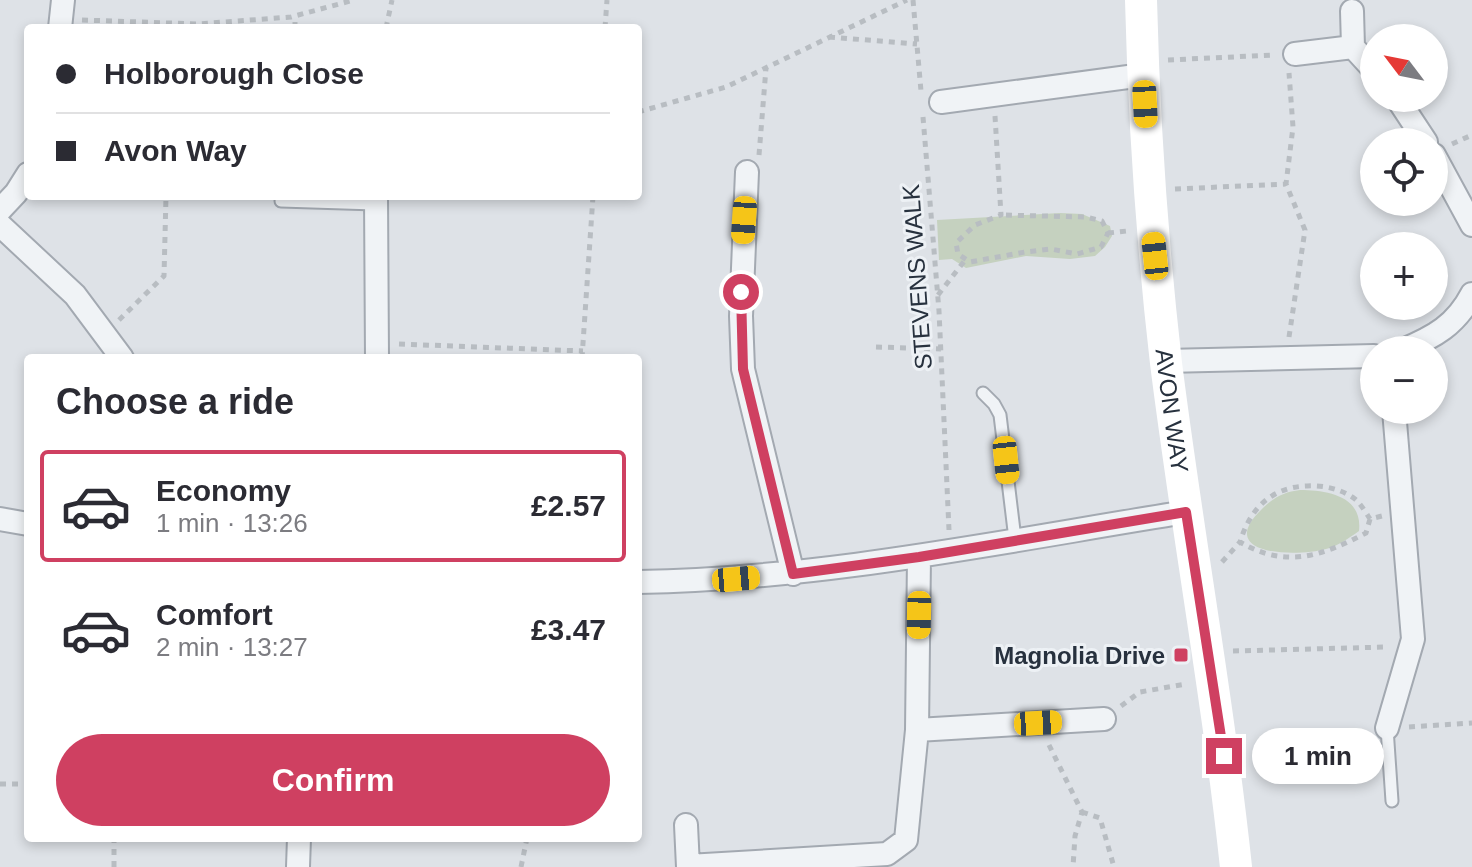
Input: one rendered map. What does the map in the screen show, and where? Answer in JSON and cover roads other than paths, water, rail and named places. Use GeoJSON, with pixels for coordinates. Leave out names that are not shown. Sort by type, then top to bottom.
{"type":"FeatureCollection","features":[{"type":"Feature","properties":{"kind":"street","name":"AVON WAY"},"geometry":{"type":"LineString","coordinates":[[1141,0],[1149,190],[1166,361],[1224,756],[1236,867]]}},
{"type":"Feature","properties":{"kind":"street"},"geometry":{"type":"LineString","coordinates":[[1352,11],[1353,47],[1360,55]]}},
{"type":"Feature","properties":{"kind":"street"},"geometry":{"type":"LineString","coordinates":[[1292,55],[1353,47]]}},
{"type":"Feature","properties":{"kind":"street"},"geometry":{"type":"LineString","coordinates":[[941,102],[1143,68]]}},
{"type":"Feature","properties":{"kind":"street"},"geometry":{"type":"LineString","coordinates":[[747,172],[741,316],[743,369],[793,574]]}},
{"type":"Feature","properties":{"kind":"street"},"geometry":{"type":"LineString","coordinates":[[0,210],[24,180]]}},
{"type":"Feature","properties":{"kind":"street"},"geometry":{"type":"LineString","coordinates":[[1448,181],[1472,225]]}},
{"type":"Feature","properties":{"kind":"street"},"geometry":{"type":"LineString","coordinates":[[375,200],[377,351]]}},
{"type":"Feature","properties":{"kind":"street"},"geometry":{"type":"LineString","coordinates":[[0,225],[75,295],[119,354]]}},
{"type":"Feature","properties":{"kind":"street"},"geometry":{"type":"LineString","coordinates":[[1434,336],[1453,324],[1472,294]]}},
{"type":"Feature","properties":{"kind":"street"},"geometry":{"type":"LineString","coordinates":[[1166,361],[1360,356]]}},
{"type":"Feature","properties":{"kind":"street"},"geometry":{"type":"LineString","coordinates":[[1387,728],[1413,639],[1395,424]]}},
{"type":"Feature","properties":{"kind":"street"},"geometry":{"type":"LineString","coordinates":[[642,582],[707,581],[793,574],[919,557],[1186,512]]}},
{"type":"Feature","properties":{"kind":"street"},"geometry":{"type":"LineString","coordinates":[[0,519],[24,523]]}},
{"type":"Feature","properties":{"kind":"street"},"geometry":{"type":"LineString","coordinates":[[686,825],[688,866],[887,854],[906,840],[917,730],[919,557]]}},
{"type":"Feature","properties":{"kind":"street"},"geometry":{"type":"LineString","coordinates":[[917,730],[1104,719]]}},
{"type":"Feature","properties":{"kind":"street"},"geometry":{"type":"LineString","coordinates":[[298,867],[299,842]]}},
{"type":"Feature","properties":{"kind":"lane"},"geometry":{"type":"LineString","coordinates":[[281,201],[375,200]]}},
{"type":"Feature","properties":{"kind":"lane"},"geometry":{"type":"LineString","coordinates":[[983,393],[1000,415],[1015,539]]}},
{"type":"Feature","properties":{"kind":"lane"},"geometry":{"type":"LineString","coordinates":[[1387,728],[1392,801]]}},
{"type":"Feature","properties":{"kind":"place","name":"Magnolia Drive"},"geometry":{"type":"Point","coordinates":[1181,655]}}]}
